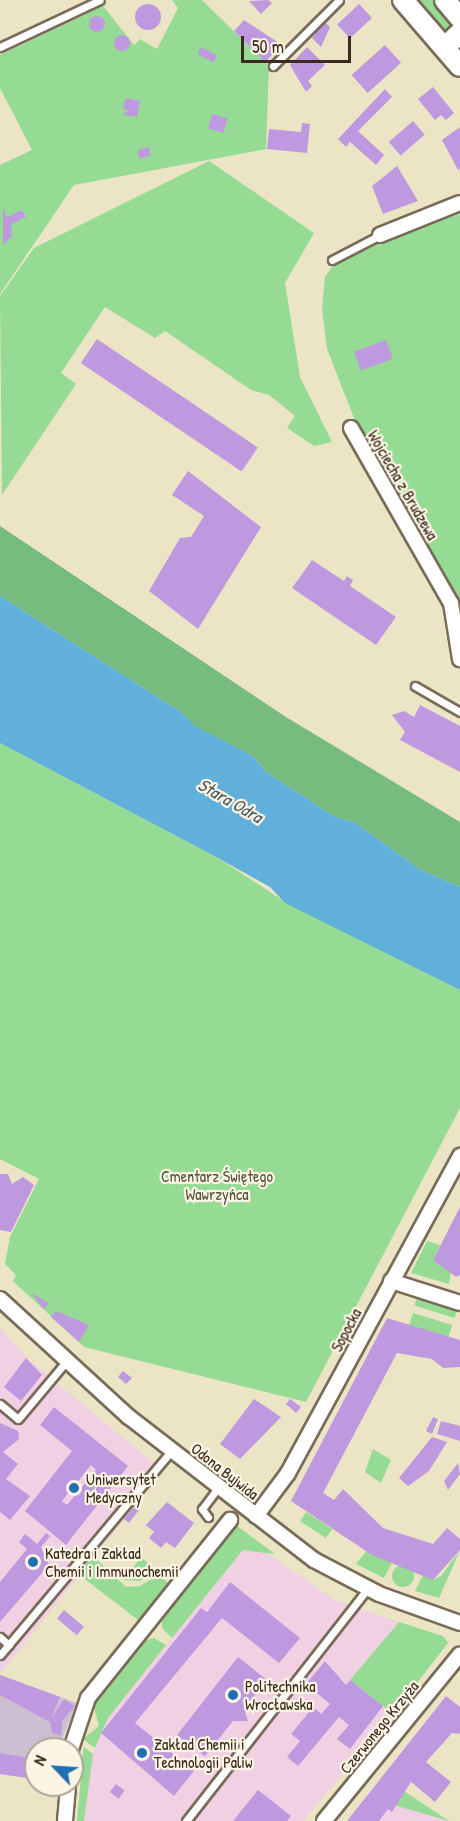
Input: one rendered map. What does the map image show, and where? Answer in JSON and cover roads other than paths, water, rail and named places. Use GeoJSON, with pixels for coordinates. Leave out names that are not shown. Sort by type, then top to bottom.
{"type":"FeatureCollection","features":[{"type":"Feature","properties":{"kind":"main road"},"geometry":{"type":"LineString","coordinates":[[403,0],[460,66]]}},
{"type":"Feature","properties":{"kind":"main road"},"geometry":{"type":"LineString","coordinates":[[445,0],[460,18]]}},
{"type":"Feature","properties":{"kind":"main road"},"geometry":{"type":"LineString","coordinates":[[445,47],[460,33]]}},
{"type":"Feature","properties":{"kind":"street"},"geometry":{"type":"LineString","coordinates":[[380,235],[460,202]]}},
{"type":"Feature","properties":{"kind":"street","name":"Wojciecha z Brudzewa"},"geometry":{"type":"LineString","coordinates":[[351,428],[451,603],[460,659]]}},
{"type":"Feature","properties":{"kind":"street","name":"Sopocka"},"geometry":{"type":"LineString","coordinates":[[256,1516],[269,1500],[460,1156]]}},
{"type":"Feature","properties":{"kind":"street"},"geometry":{"type":"LineString","coordinates":[[391,1281],[460,1303]]}},
{"type":"Feature","properties":{"kind":"street","name":"Odona Bujwida"},"geometry":{"type":"LineString","coordinates":[[0,1299],[65,1363],[171,1451],[314,1560],[367,1589],[460,1623]]}},
{"type":"Feature","properties":{"kind":"street"},"geometry":{"type":"LineString","coordinates":[[74,1737],[88,1698],[230,1520]]}},
{"type":"Feature","properties":{"kind":"street","name":"Czerwonego Krzyża"},"geometry":{"type":"LineString","coordinates":[[324,1821],[460,1653]]}},
{"type":"Feature","properties":{"kind":"street"},"geometry":{"type":"LineString","coordinates":[[65,1821],[67,1797]]}},
{"type":"Feature","properties":{"kind":"lane"},"geometry":{"type":"LineString","coordinates":[[0,47],[100,0]]}},
{"type":"Feature","properties":{"kind":"lane"},"geometry":{"type":"LineString","coordinates":[[273,66],[339,0]]}},
{"type":"Feature","properties":{"kind":"lane"},"geometry":{"type":"LineString","coordinates":[[332,260],[380,235]]}},
{"type":"Feature","properties":{"kind":"lane"},"geometry":{"type":"LineString","coordinates":[[415,686],[460,712]]}},
{"type":"Feature","properties":{"kind":"lane"},"geometry":{"type":"LineString","coordinates":[[0,1404],[18,1419],[65,1363]]}},
{"type":"Feature","properties":{"kind":"lane"},"geometry":{"type":"LineString","coordinates":[[0,1655],[171,1451]]}},
{"type":"Feature","properties":{"kind":"lane"},"geometry":{"type":"LineString","coordinates":[[208,1517],[202,1509],[218,1488]]}},
{"type":"Feature","properties":{"kind":"lane"},"geometry":{"type":"LineString","coordinates":[[186,1821],[367,1589]]}},
{"type":"Feature","properties":{"kind":"lane"},"geometry":{"type":"LineString","coordinates":[[0,1637],[9,1645]]}},
{"type":"Feature","properties":{"kind":"water","name":"Stara Odra"},"geometry":{"type":"Polygon","coordinates":[[[0,596],[181,712],[195,726],[253,756],[266,772],[335,817],[354,822],[421,870],[460,887],[460,990],[285,903],[270,887],[0,743],[0,596]]]}},
{"type":"Feature","properties":{"kind":"place","name":"Uniwersytet Medyczny"},"geometry":{"type":"Point","coordinates":[74,1488]}},
{"type":"Feature","properties":{"kind":"place","name":"Katedra i Zakład Chemii i Immunochemii"},"geometry":{"type":"Point","coordinates":[33,1562]}},
{"type":"Feature","properties":{"kind":"place","name":"Politechnika Wrocławska"},"geometry":{"type":"Point","coordinates":[233,1695]}},
{"type":"Feature","properties":{"kind":"place","name":"Zakład Chemii i Technologii Paliw"},"geometry":{"type":"Point","coordinates":[142,1753]}},
{"type":"Feature","properties":{"kind":"park label","name":"Cmentarz Świętego Wawrzyńca"},"geometry":{"type":"Point","coordinates":[217,1185]}}]}
